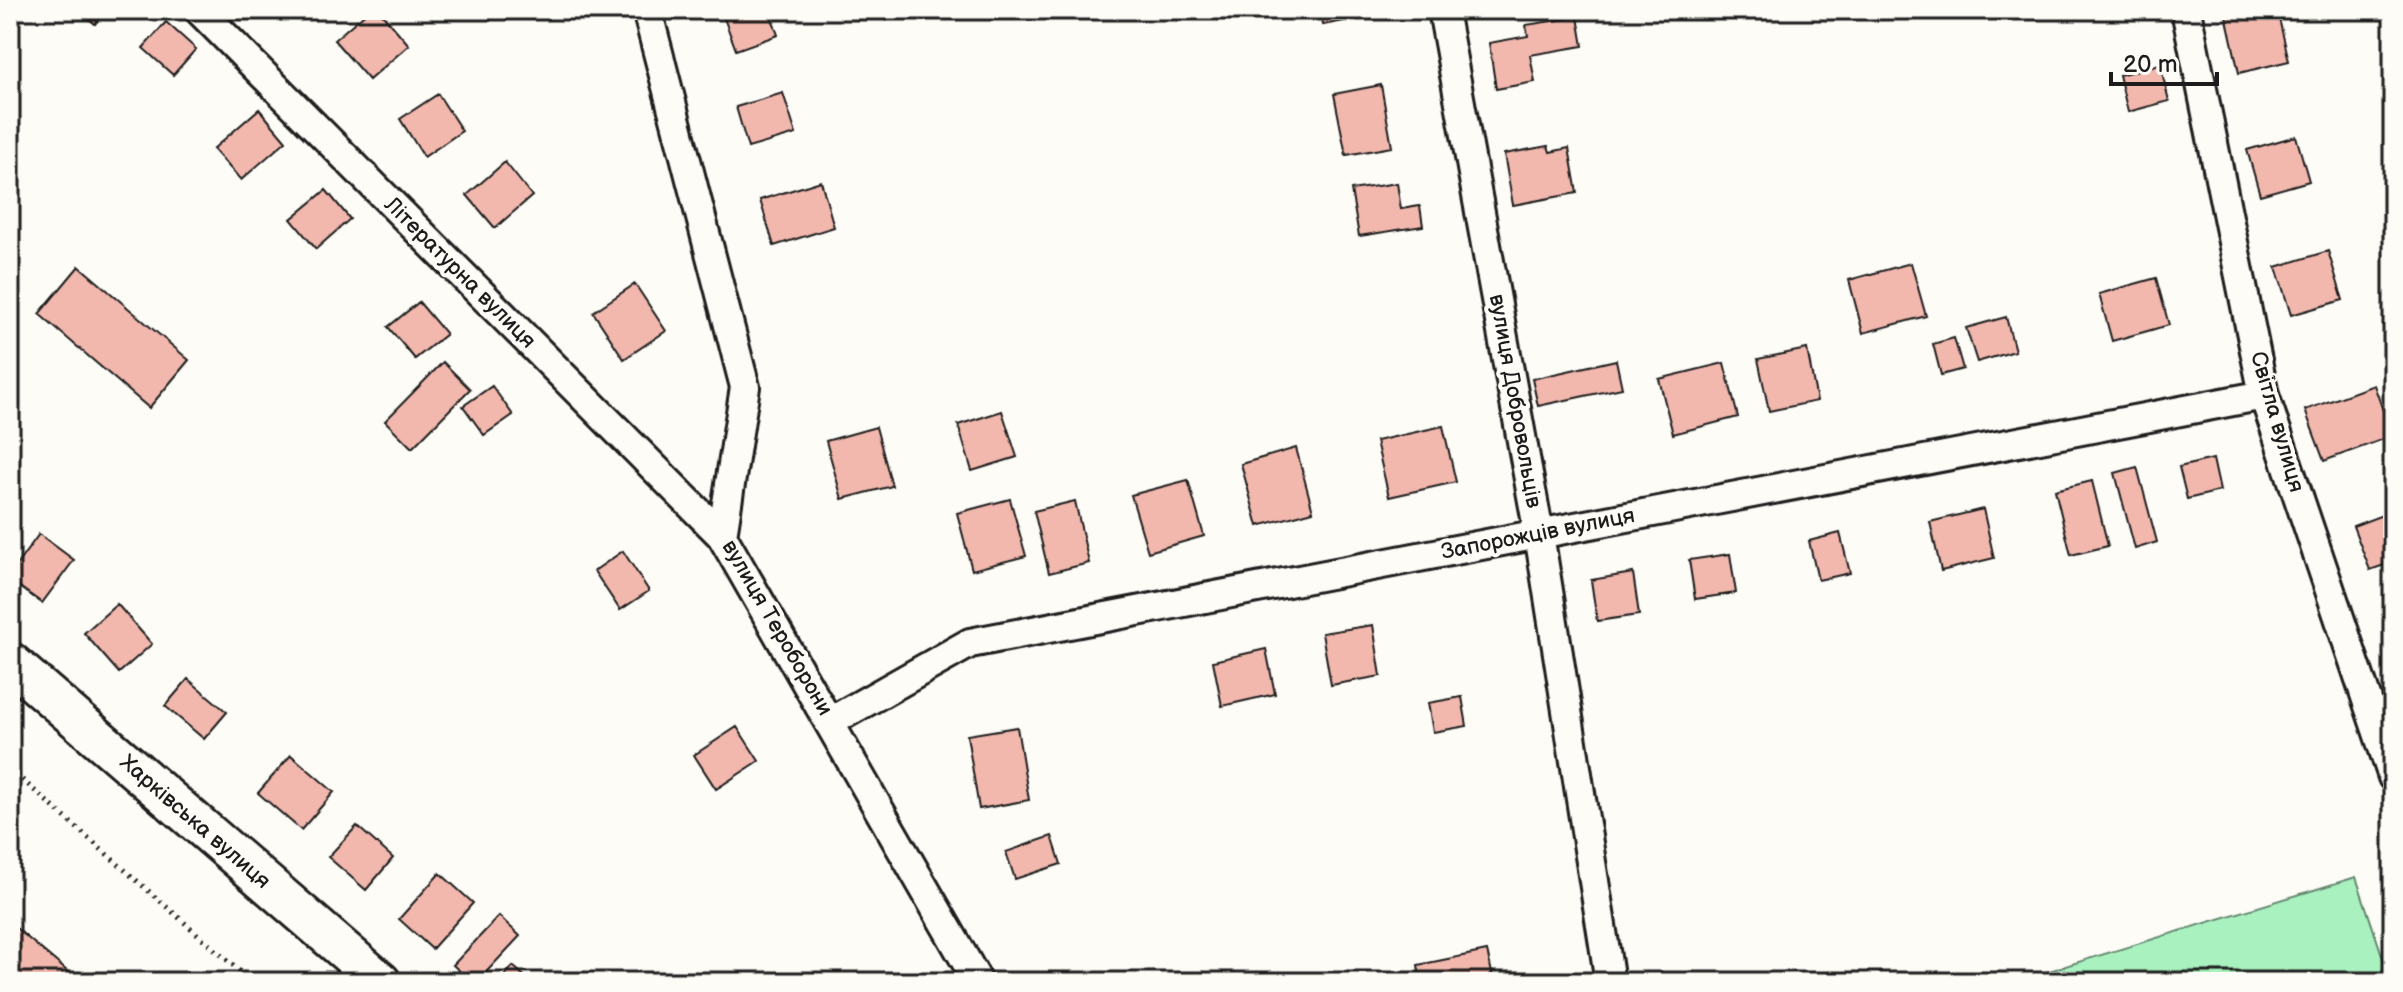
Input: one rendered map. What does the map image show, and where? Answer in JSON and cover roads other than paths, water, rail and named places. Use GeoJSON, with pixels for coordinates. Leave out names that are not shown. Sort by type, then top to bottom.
{"type":"FeatureCollection","features":[{"type":"Feature","properties":{"kind":"street","name":"Літературна вулиця"},"geometry":{"type":"LineString","coordinates":[[199,10],[722,536]]}},
{"type":"Feature","properties":{"kind":"street","name":"вулиця Тероборони"},"geometry":{"type":"LineString","coordinates":[[647,10],[745,387],[722,536],[978,982]]}},
{"type":"Feature","properties":{"kind":"street","name":"вулиця Добровольців"},"geometry":{"type":"LineString","coordinates":[[1443,10],[1539,534],[1610,982]]}},
{"type":"Feature","properties":{"kind":"street","name":"Світла вулиця"},"geometry":{"type":"LineString","coordinates":[[2186,10],[2264,395],[2393,777]]}},
{"type":"Feature","properties":{"kind":"street","name":"Запорожців вулиця"},"geometry":{"type":"LineString","coordinates":[[830,722],[970,643],[2264,395]]}},
{"type":"Feature","properties":{"kind":"street","name":"Харківська вулиця"},"geometry":{"type":"LineString","coordinates":[[10,662],[381,982]]}}]}
